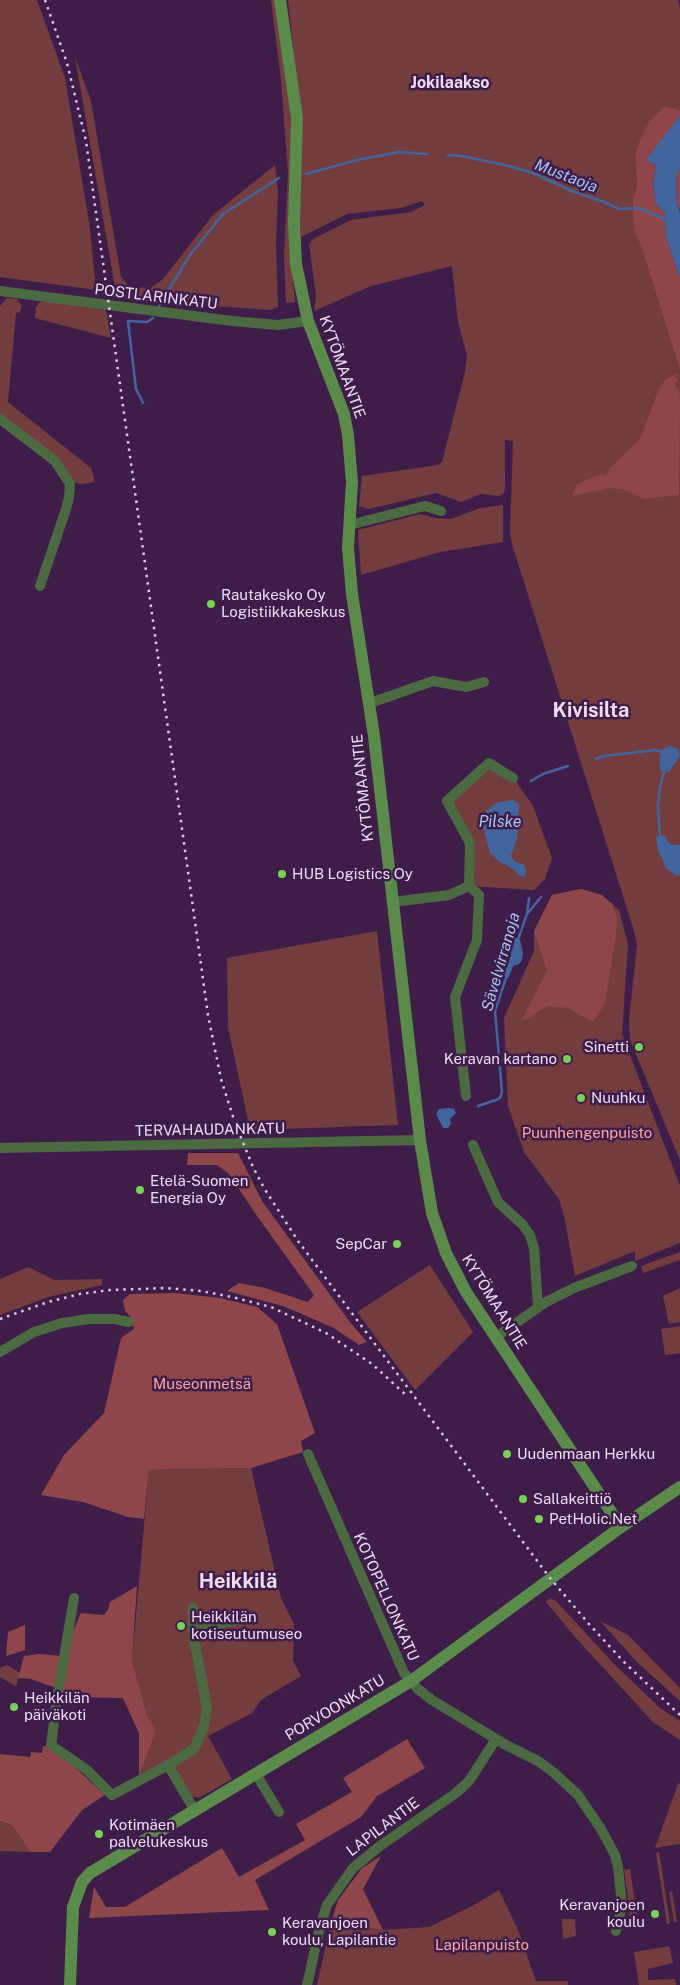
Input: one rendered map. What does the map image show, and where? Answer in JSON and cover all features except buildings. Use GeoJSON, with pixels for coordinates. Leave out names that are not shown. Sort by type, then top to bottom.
{"type":"FeatureCollection","features":[{"type":"Feature","properties":{"kind":"street","name":"KYTÖMAANTIE"},"geometry":{"type":"LineString","coordinates":[[280,0],[297,118],[294,223],[296,264],[308,321],[344,414],[348,435],[352,482],[348,548],[352,594],[370,703],[420,1140],[432,1213],[446,1253],[466,1292],[621,1527]]}},
{"type":"Feature","properties":{"kind":"street","name":"POSTLARINKATU"},"geometry":{"type":"LineString","coordinates":[[0,291],[232,322],[278,325],[308,321]]}},
{"type":"Feature","properties":{"kind":"street"},"geometry":{"type":"LineString","coordinates":[[0,419],[55,461],[70,484],[65,512],[40,586]]}},
{"type":"Feature","properties":{"kind":"street"},"geometry":{"type":"LineString","coordinates":[[349,525],[425,506],[441,511]]}},
{"type":"Feature","properties":{"kind":"street"},"geometry":{"type":"LineString","coordinates":[[370,703],[433,681],[466,687],[484,682]]}},
{"type":"Feature","properties":{"kind":"street"},"geometry":{"type":"LineString","coordinates":[[466,1096],[455,997],[477,940],[479,895],[470,886],[470,843],[447,801],[489,763],[513,778]]}},
{"type":"Feature","properties":{"kind":"street"},"geometry":{"type":"LineString","coordinates":[[393,902],[449,895],[470,886]]}},
{"type":"Feature","properties":{"kind":"street","name":"TERVAHAUDANKATU"},"geometry":{"type":"LineString","coordinates":[[0,1148],[420,1140]]}},
{"type":"Feature","properties":{"kind":"street"},"geometry":{"type":"LineString","coordinates":[[473,1145],[498,1202],[523,1225],[530,1235],[534,1248],[538,1307]]}},
{"type":"Feature","properties":{"kind":"street"},"geometry":{"type":"LineString","coordinates":[[496,1337],[538,1307],[574,1288],[632,1266]]}},
{"type":"Feature","properties":{"kind":"street"},"geometry":{"type":"LineString","coordinates":[[0,1352],[34,1332],[62,1323],[88,1319],[115,1319],[129,1322]]}},
{"type":"Feature","properties":{"kind":"street","name":"KOTOPELLONKATU"},"geometry":{"type":"LineString","coordinates":[[308,1454],[394,1652],[404,1673],[411,1682],[432,1700],[496,1739],[538,1761],[553,1772],[578,1795],[601,1829],[615,1855],[618,1867],[622,1905],[616,1931]]}},
{"type":"Feature","properties":{"kind":"street","name":"PORVOONKATU"},"geometry":{"type":"LineString","coordinates":[[70,1985],[73,1907],[82,1882],[90,1873],[411,1682],[621,1527],[680,1487]]}},
{"type":"Feature","properties":{"kind":"street"},"geometry":{"type":"LineString","coordinates":[[74,1598],[51,1745],[87,1770],[112,1795],[194,1749],[204,1727],[207,1708],[193,1633],[193,1608]]}},
{"type":"Feature","properties":{"kind":"street"},"geometry":{"type":"LineString","coordinates":[[193,1633],[222,1623],[239,1620]]}},
{"type":"Feature","properties":{"kind":"street","name":"LAPILANTIE"},"geometry":{"type":"LineString","coordinates":[[307,1985],[327,1905],[353,1868],[380,1846],[456,1793],[469,1781],[496,1739]]}},
{"type":"Feature","properties":{"kind":"street"},"geometry":{"type":"LineString","coordinates":[[168,1765],[195,1811]]}},
{"type":"Feature","properties":{"kind":"street"},"geometry":{"type":"LineString","coordinates":[[256,1774],[279,1812]]}},
{"type":"Feature","properties":{"kind":"green space"},"geometry":{"type":"Polygon","coordinates":[[[0,0],[37,0],[65,78],[90,228],[96,290],[0,277],[0,0]]]}},
{"type":"Feature","properties":{"kind":"green space"},"geometry":{"type":"Polygon","coordinates":[[[271,0],[275,0],[290,98],[292,153],[289,227],[295,302],[286,303],[284,257],[288,173],[281,80],[271,0]]]}},
{"type":"Feature","properties":{"kind":"green space"},"geometry":{"type":"Polygon","coordinates":[[[288,0],[678,0],[680,9],[680,110],[665,106],[635,155],[637,187],[633,198],[680,278],[680,1160],[630,1040],[629,1020],[637,944],[634,931],[512,544],[510,533],[513,441],[505,440],[505,488],[504,493],[499,496],[481,494],[461,502],[436,493],[369,509],[359,506],[362,476],[438,465],[442,462],[465,372],[467,355],[458,322],[452,266],[371,286],[314,311],[316,296],[309,244],[313,239],[351,220],[411,212],[425,205],[422,201],[401,208],[347,214],[301,237],[299,223],[301,121],[288,0]]]}},
{"type":"Feature","properties":{"kind":"green space"},"geometry":{"type":"Polygon","coordinates":[[[75,57],[91,101],[121,277],[130,287],[151,288],[163,279],[213,215],[275,165],[278,192],[276,245],[278,307],[270,310],[127,300],[119,293],[115,287],[75,57]]]}},
{"type":"Feature","properties":{"kind":"green space"},"geometry":{"type":"Polygon","coordinates":[[[665,106],[680,110],[680,116],[648,158],[656,167],[653,185],[656,203],[665,214],[666,237],[680,278],[680,369],[641,245],[635,233],[633,217],[633,198],[637,187],[635,155],[650,121],[665,106]]]}},
{"type":"Feature","properties":{"kind":"green space"},"geometry":{"type":"Polygon","coordinates":[[[680,167],[680,210],[677,204],[676,178],[680,167]]]}},
{"type":"Feature","properties":{"kind":"green space"},"geometry":{"type":"Polygon","coordinates":[[[7,298],[17,299],[22,306],[20,312],[16,313],[8,402],[91,468],[94,482],[81,484],[73,482],[0,416],[0,306],[7,298]]]}},
{"type":"Feature","properties":{"kind":"green space"},"geometry":{"type":"Polygon","coordinates":[[[50,301],[106,310],[111,338],[35,318],[36,307],[40,302],[50,301]]]}},
{"type":"Feature","properties":{"kind":"green space"},"geometry":{"type":"Polygon","coordinates":[[[676,374],[678,382],[675,383],[676,389],[679,389],[680,400],[679,495],[644,499],[625,490],[611,488],[572,496],[577,484],[601,474],[605,476],[609,473],[609,469],[638,441],[658,391],[665,380],[676,374]]]}},
{"type":"Feature","properties":{"kind":"green space"},"geometry":{"type":"Polygon","coordinates":[[[503,505],[503,542],[440,552],[361,575],[358,530],[420,514],[435,518],[451,519],[480,508],[503,505]]]}},
{"type":"Feature","properties":{"kind":"green space"},"geometry":{"type":"Polygon","coordinates":[[[489,763],[515,780],[533,806],[552,858],[545,879],[534,890],[469,886],[470,843],[447,801],[489,763]]]}},
{"type":"Feature","properties":{"kind":"green space","name":"Puunhengenpuisto"},"geometry":{"type":"Polygon","coordinates":[[[581,889],[602,895],[619,910],[628,944],[622,1034],[680,1186],[680,1243],[635,1261],[635,1251],[575,1276],[565,1220],[559,1199],[524,1152],[508,1106],[504,1018],[534,951],[534,931],[552,895],[581,889]]]}},
{"type":"Feature","properties":{"kind":"green space"},"geometry":{"type":"Polygon","coordinates":[[[581,889],[602,895],[612,904],[617,918],[616,936],[605,1003],[593,1022],[568,1008],[547,1006],[531,1017],[521,1021],[547,971],[534,931],[552,895],[581,889]]]}},
{"type":"Feature","properties":{"kind":"green space"},"geometry":{"type":"Polygon","coordinates":[[[377,931],[398,1125],[250,1130],[228,1027],[227,958],[377,931]]]}},
{"type":"Feature","properties":{"kind":"green space"},"geometry":{"type":"Polygon","coordinates":[[[188,1153],[238,1153],[262,1201],[349,1321],[367,1342],[359,1345],[332,1327],[283,1306],[227,1291],[239,1283],[265,1288],[308,1302],[314,1295],[229,1174],[217,1165],[187,1165],[188,1153]]]}},
{"type":"Feature","properties":{"kind":"green space"},"geometry":{"type":"Polygon","coordinates":[[[680,1252],[680,1260],[643,1273],[641,1266],[680,1252]]]}},
{"type":"Feature","properties":{"kind":"green space"},"geometry":{"type":"Polygon","coordinates":[[[430,1265],[473,1332],[415,1390],[357,1312],[430,1265]]]}},
{"type":"Feature","properties":{"kind":"green space"},"geometry":{"type":"Polygon","coordinates":[[[28,1267],[54,1280],[102,1279],[102,1285],[48,1297],[0,1315],[0,1279],[28,1267]]]}},
{"type":"Feature","properties":{"kind":"green space"},"geometry":{"type":"Polygon","coordinates":[[[680,1288],[680,1322],[669,1324],[663,1296],[680,1288]]]}},
{"type":"Feature","properties":{"kind":"green space","name":"Museonmetsä"},"geometry":{"type":"Polygon","coordinates":[[[175,1293],[220,1298],[257,1307],[277,1324],[315,1433],[301,1441],[303,1452],[251,1468],[149,1470],[144,1519],[128,1517],[83,1502],[41,1495],[64,1455],[104,1413],[121,1338],[134,1329],[131,1317],[125,1311],[123,1300],[130,1294],[175,1293]]]}},
{"type":"Feature","properties":{"kind":"green space"},"geometry":{"type":"Polygon","coordinates":[[[680,1326],[680,1353],[665,1355],[661,1329],[680,1326]]]}},
{"type":"Feature","properties":{"kind":"green space"},"geometry":{"type":"Polygon","coordinates":[[[251,1468],[281,1598],[294,1624],[293,1661],[301,1676],[261,1700],[252,1713],[208,1736],[232,1779],[199,1798],[190,1796],[169,1761],[139,1777],[156,1731],[147,1715],[132,1660],[149,1470],[251,1468]]]}},
{"type":"Feature","properties":{"kind":"green space"},"geometry":{"type":"Polygon","coordinates":[[[137,1586],[132,1660],[147,1715],[156,1731],[139,1777],[139,1733],[123,1698],[68,1697],[61,1690],[67,1645],[81,1613],[104,1615],[108,1610],[110,1602],[137,1586]]]}},
{"type":"Feature","properties":{"kind":"green space"},"geometry":{"type":"Polygon","coordinates":[[[550,1598],[556,1601],[614,1664],[660,1708],[680,1721],[680,1740],[653,1722],[575,1637],[546,1602],[550,1598]]]}},
{"type":"Feature","properties":{"kind":"green space"},"geometry":{"type":"Polygon","coordinates":[[[600,1621],[628,1635],[680,1688],[680,1701],[637,1662],[600,1621]]]}},
{"type":"Feature","properties":{"kind":"green space"},"geometry":{"type":"Polygon","coordinates":[[[25,1625],[25,1650],[6,1656],[8,1632],[25,1625]]]}},
{"type":"Feature","properties":{"kind":"green space"},"geometry":{"type":"Polygon","coordinates":[[[40,1654],[61,1656],[56,1688],[31,1679],[18,1678],[24,1656],[40,1654]]]}},
{"type":"Feature","properties":{"kind":"green space"},"geometry":{"type":"Polygon","coordinates":[[[7,1665],[20,1673],[16,1686],[0,1677],[0,1668],[7,1665]]]}},
{"type":"Feature","properties":{"kind":"green space"},"geometry":{"type":"Polygon","coordinates":[[[407,1739],[425,1768],[377,1796],[361,1817],[255,1880],[269,1910],[89,1918],[94,1887],[106,1907],[125,1907],[222,1848],[239,1877],[305,1840],[296,1824],[352,1792],[343,1778],[407,1739]]]}},
{"type":"Feature","properties":{"kind":"green space"},"geometry":{"type":"Polygon","coordinates":[[[43,1746],[53,1747],[105,1795],[82,1810],[50,1852],[30,1852],[12,1825],[0,1821],[0,1754],[30,1757],[31,1752],[42,1753],[43,1746]]]}},
{"type":"Feature","properties":{"kind":"green space"},"geometry":{"type":"Polygon","coordinates":[[[680,1783],[680,1844],[655,1848],[678,1784],[680,1783]]]}},
{"type":"Feature","properties":{"kind":"green space"},"geometry":{"type":"Polygon","coordinates":[[[0,1821],[12,1825],[30,1852],[0,1851],[0,1821]]]}},
{"type":"Feature","properties":{"kind":"green space"},"geometry":{"type":"Polygon","coordinates":[[[659,1852],[670,1923],[667,1924],[656,1853],[659,1852]]]}},
{"type":"Feature","properties":{"kind":"green space"},"geometry":{"type":"Polygon","coordinates":[[[381,1856],[363,1889],[383,1930],[331,1923],[338,1900],[362,1868],[381,1856]]]}},
{"type":"Feature","properties":{"kind":"green space"},"geometry":{"type":"Polygon","coordinates":[[[630,1869],[638,1923],[632,1924],[627,1904],[628,1897],[624,1870],[630,1869]]]}},
{"type":"Feature","properties":{"kind":"green space","name":"Lapilanpuisto"},"geometry":{"type":"Polygon","coordinates":[[[499,1890],[518,1930],[536,1981],[568,1981],[568,1985],[317,1985],[331,1923],[383,1930],[429,1927],[474,1905],[499,1890]]]}},
{"type":"Feature","properties":{"kind":"green space"},"geometry":{"type":"Polygon","coordinates":[[[672,1891],[677,1922],[674,1922],[669,1892],[672,1891]]]}},
{"type":"Feature","properties":{"kind":"green space"},"geometry":{"type":"Polygon","coordinates":[[[562,1919],[575,1919],[576,1936],[563,1939],[562,1919]]]}},
{"type":"Feature","properties":{"kind":"green space"},"geometry":{"type":"Polygon","coordinates":[[[669,1946],[673,1963],[648,1969],[648,1980],[675,1979],[676,1985],[639,1985],[634,1952],[669,1946]]]}},
{"type":"Feature","properties":{"kind":"water"},"geometry":{"type":"Polygon","coordinates":[[[680,116],[680,168],[676,178],[677,204],[680,212],[680,278],[666,237],[665,214],[656,203],[653,185],[656,167],[653,163],[648,162],[648,157],[680,116]]]}},
{"type":"Feature","properties":{"kind":"water"},"geometry":{"type":"Polygon","coordinates":[[[670,746],[678,749],[680,756],[669,772],[664,773],[659,768],[661,750],[670,746]]]}},
{"type":"Feature","properties":{"kind":"water","name":"Pilske"},"geometry":{"type":"Polygon","coordinates":[[[513,800],[519,804],[517,839],[511,856],[515,862],[523,864],[526,869],[525,877],[520,876],[490,853],[480,816],[496,803],[513,800]]]}},
{"type":"Feature","properties":{"kind":"water"},"geometry":{"type":"Polygon","coordinates":[[[664,835],[670,844],[680,845],[680,875],[676,876],[666,868],[658,850],[656,837],[664,835]]]}},
{"type":"Feature","properties":{"kind":"water"},"geometry":{"type":"Polygon","coordinates":[[[515,937],[520,940],[523,953],[522,960],[519,964],[513,966],[509,977],[505,980],[504,971],[509,962],[515,937]]]}},
{"type":"Feature","properties":{"kind":"water"},"geometry":{"type":"Polygon","coordinates":[[[439,1109],[454,1109],[456,1113],[450,1119],[451,1124],[448,1128],[443,1128],[436,1114],[439,1109]]]}},
{"type":"Feature","properties":{"kind":"waterway","name":"Mustaoja"},"geometry":{"type":"LineString","coordinates":[[306,174],[357,160],[399,152],[427,154]]}},
{"type":"Feature","properties":{"kind":"waterway","name":"Mustaoja"},"geometry":{"type":"LineString","coordinates":[[448,155],[462,156],[533,173],[572,191],[619,209],[639,208],[667,220]]}},
{"type":"Feature","properties":{"kind":"waterway"},"geometry":{"type":"LineString","coordinates":[[159,306],[190,255],[223,214],[279,178]]}},
{"type":"Feature","properties":{"kind":"waterway"},"geometry":{"type":"LineString","coordinates":[[143,403],[136,389],[128,321],[147,322],[153,318]]}},
{"type":"Feature","properties":{"kind":"waterway"},"geometry":{"type":"LineString","coordinates":[[596,759],[604,756],[655,750],[661,752]]}},
{"type":"Feature","properties":{"kind":"waterway"},"geometry":{"type":"LineString","coordinates":[[531,781],[543,774],[568,766]]}},
{"type":"Feature","properties":{"kind":"waterway"},"geometry":{"type":"LineString","coordinates":[[660,836],[658,807],[660,786],[664,773]]}},
{"type":"Feature","properties":{"kind":"waterway"},"geometry":{"type":"LineString","coordinates":[[528,913],[541,897]]}},
{"type":"Feature","properties":{"kind":"waterway","name":"Sävelvirranoja"},"geometry":{"type":"LineString","coordinates":[[517,942],[527,914],[529,898]]}},
{"type":"Feature","properties":{"kind":"waterway","name":"Sävelvirranoja"},"geometry":{"type":"LineString","coordinates":[[478,1106],[500,1098],[502,1092],[495,1011],[506,978]]}},
{"type":"Feature","properties":{"kind":"railway"},"geometry":{"type":"LineString","coordinates":[[45,0],[67,63],[86,141],[208,1015],[221,1079],[235,1123],[264,1188],[298,1241],[550,1578],[624,1662],[680,1715]]}},
{"type":"Feature","properties":{"kind":"railway"},"geometry":{"type":"LineString","coordinates":[[0,1319],[48,1302],[80,1294],[110,1290],[166,1288],[201,1291],[271,1307],[326,1333],[372,1364],[406,1395]]}},
{"type":"Feature","properties":{"kind":"place","name":"Rautakesko Oy Logistiikkakeskus"},"geometry":{"type":"Point","coordinates":[211,604]}},
{"type":"Feature","properties":{"kind":"place","name":"HUB Logistics Oy"},"geometry":{"type":"Point","coordinates":[282,874]}},
{"type":"Feature","properties":{"kind":"place","name":"Sinetti"},"geometry":{"type":"Point","coordinates":[639,1047]}},
{"type":"Feature","properties":{"kind":"place","name":"Keravan kartano"},"geometry":{"type":"Point","coordinates":[567,1059]}},
{"type":"Feature","properties":{"kind":"place","name":"Nuuhku"},"geometry":{"type":"Point","coordinates":[581,1098]}},
{"type":"Feature","properties":{"kind":"place","name":"Etelä-Suomen Energia Oy"},"geometry":{"type":"Point","coordinates":[140,1190]}},
{"type":"Feature","properties":{"kind":"place","name":"SepCar"},"geometry":{"type":"Point","coordinates":[397,1244]}},
{"type":"Feature","properties":{"kind":"place","name":"Uudenmaan Herkku"},"geometry":{"type":"Point","coordinates":[507,1454]}},
{"type":"Feature","properties":{"kind":"place","name":"Sallakeittiö"},"geometry":{"type":"Point","coordinates":[523,1499]}},
{"type":"Feature","properties":{"kind":"place","name":"PetHolic.Net"},"geometry":{"type":"Point","coordinates":[539,1519]}},
{"type":"Feature","properties":{"kind":"place","name":"Heikkilän kotiseutumuseo"},"geometry":{"type":"Point","coordinates":[181,1626]}},
{"type":"Feature","properties":{"kind":"place","name":"Heikkilän päiväkoti"},"geometry":{"type":"Point","coordinates":[14,1707]}},
{"type":"Feature","properties":{"kind":"place","name":"Kotimäen palvelukeskus"},"geometry":{"type":"Point","coordinates":[99,1834]}},
{"type":"Feature","properties":{"kind":"place","name":"Keravanjoen koulu"},"geometry":{"type":"Point","coordinates":[655,1914]}},
{"type":"Feature","properties":{"kind":"place","name":"Keravanjoen koulu, Lapilantie"},"geometry":{"type":"Point","coordinates":[272,1932]}},
{"type":"Feature","properties":{"kind":"district","name":"Jokilaakso"},"geometry":{"type":"Point","coordinates":[450,83]}},
{"type":"Feature","properties":{"kind":"district","name":"Kivisilta"},"geometry":{"type":"Point","coordinates":[591,711]}},
{"type":"Feature","properties":{"kind":"district","name":"Heikkilä"},"geometry":{"type":"Point","coordinates":[238,1582]}}]}
